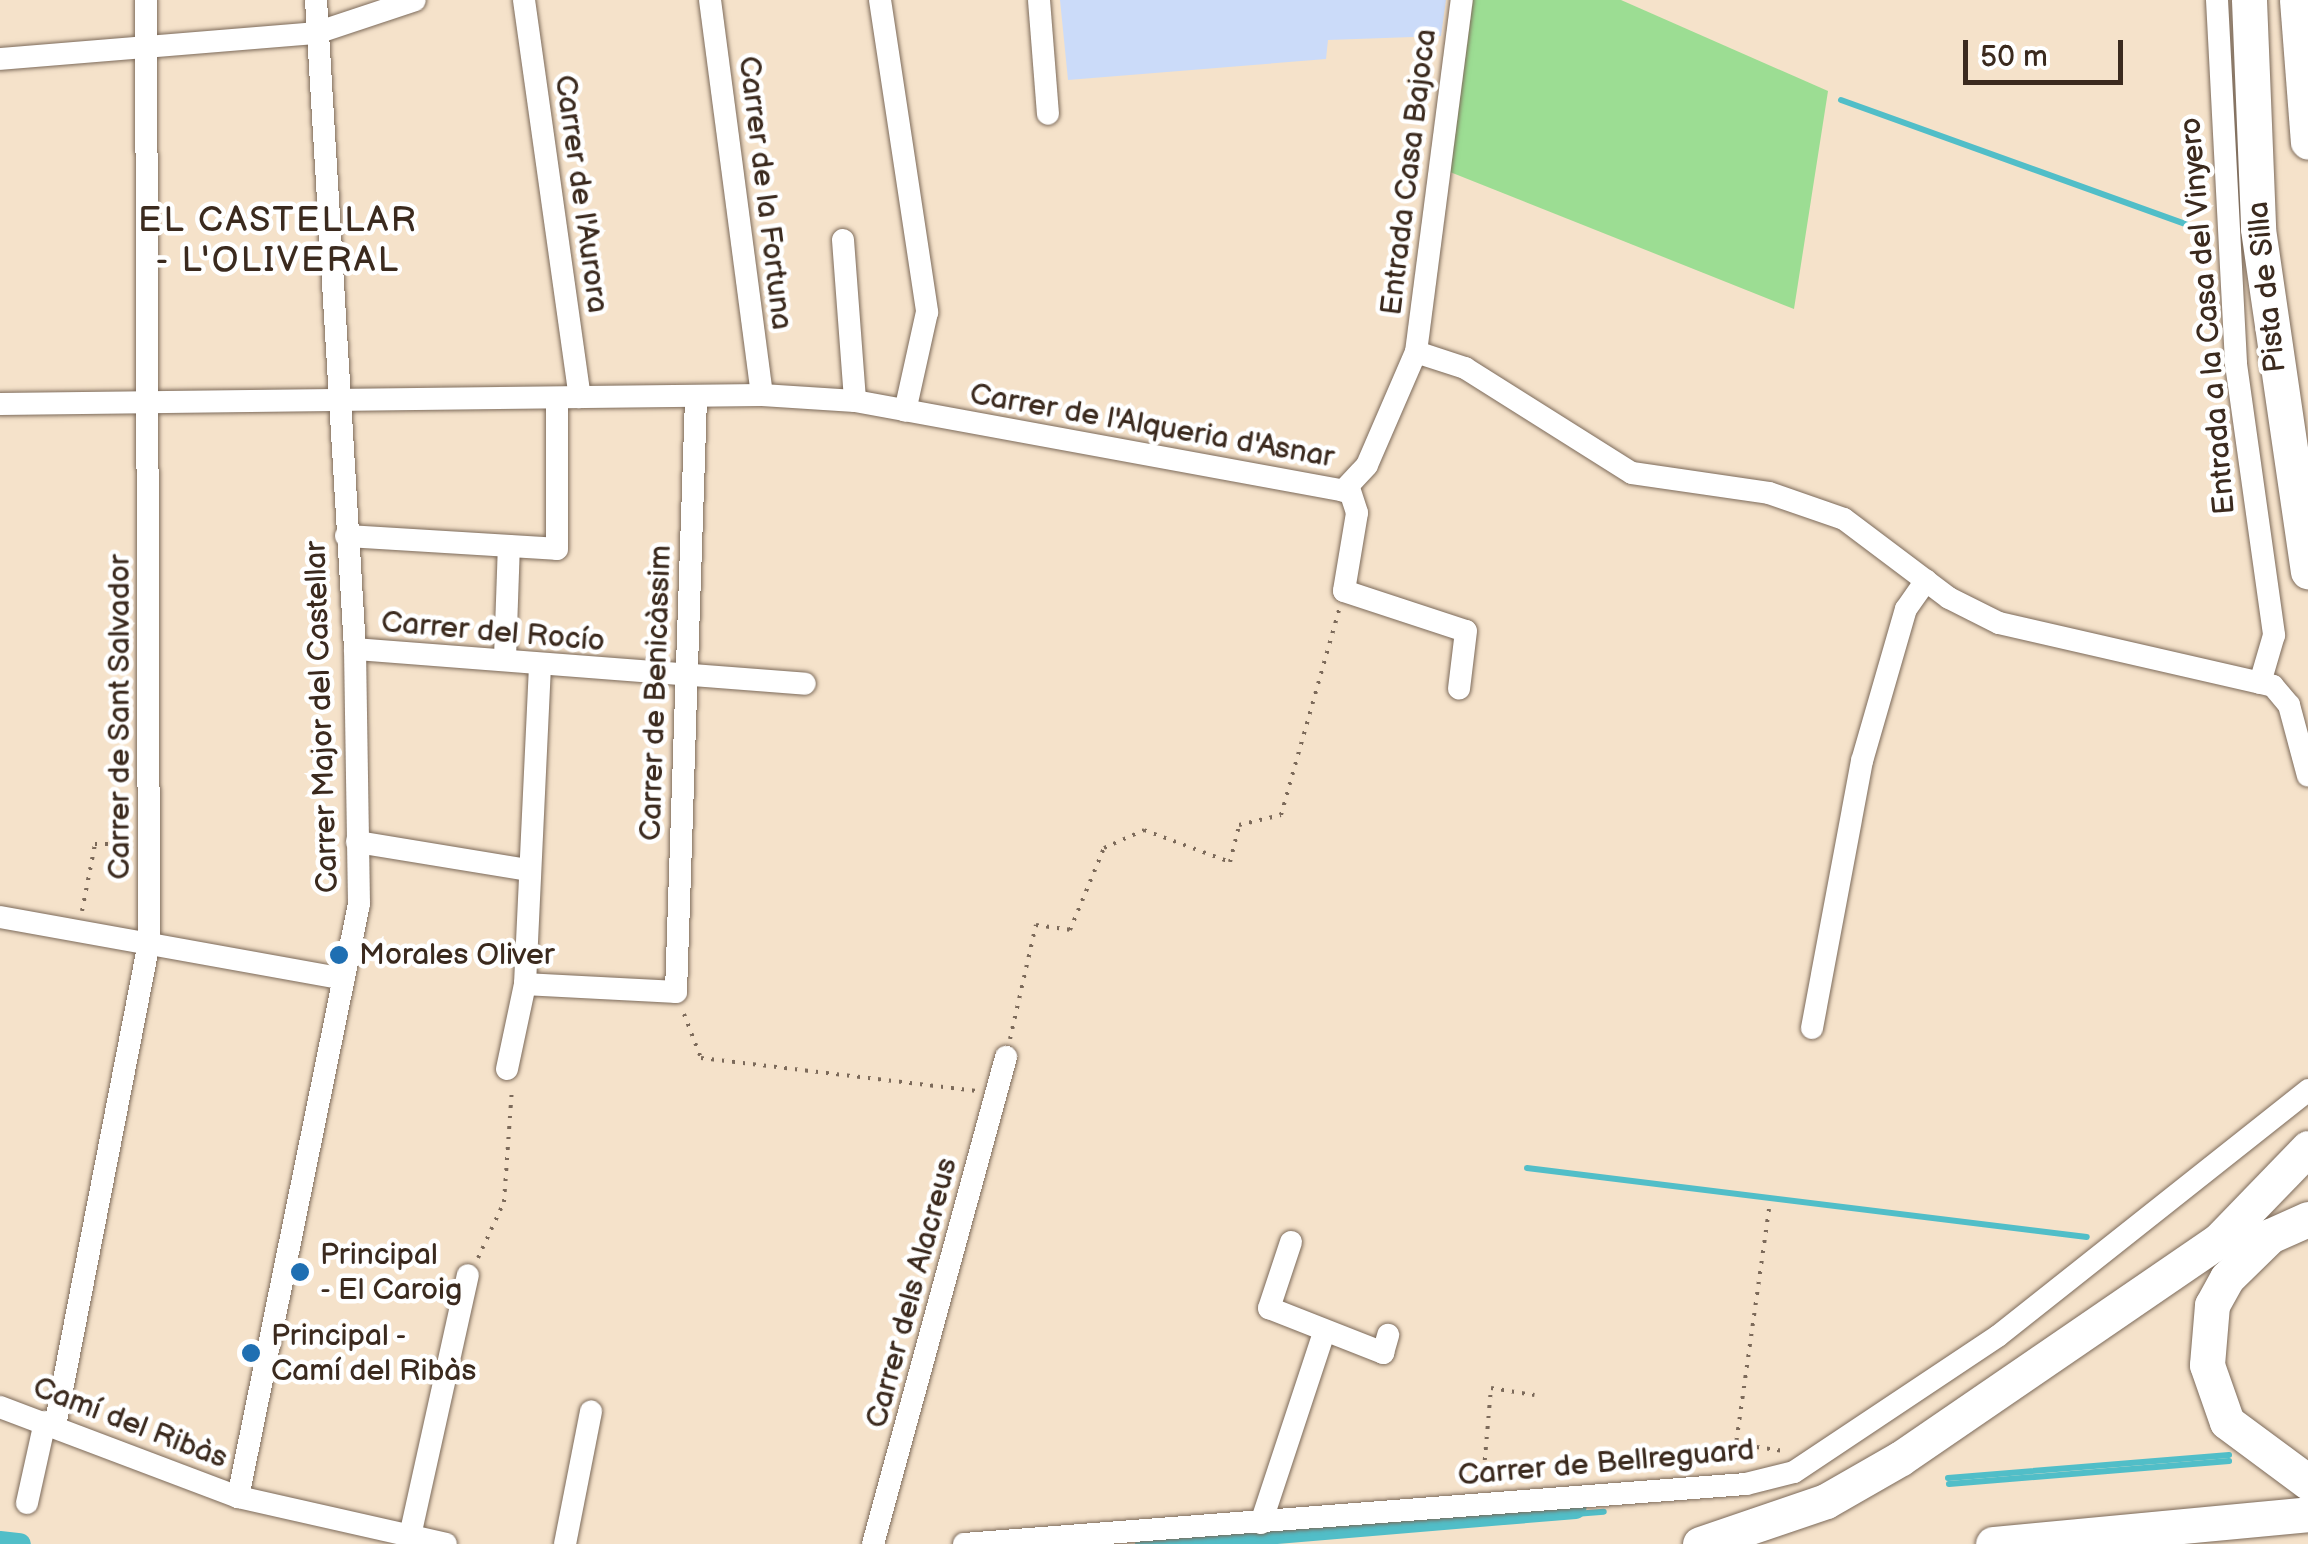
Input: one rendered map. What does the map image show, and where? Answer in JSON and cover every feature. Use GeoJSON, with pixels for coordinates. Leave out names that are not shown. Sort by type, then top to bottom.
{"type":"FeatureCollection","features":[{"type":"Feature","properties":{"kind":"highway","name":"Pista de Silla"},"geometry":{"type":"LineString","coordinates":[[2249,0],[2258,229],[2308,571]]}},
{"type":"Feature","properties":{"kind":"highway"},"geometry":{"type":"LineString","coordinates":[[2297,0],[2308,142]]}},
{"type":"Feature","properties":{"kind":"highway"},"geometry":{"type":"LineString","coordinates":[[1700,1544],[1826,1501],[1901,1458],[2218,1240],[2308,1148]]}},
{"type":"Feature","properties":{"kind":"highway"},"geometry":{"type":"LineString","coordinates":[[2308,1220],[2270,1236],[2227,1278],[2212,1305],[2206,1365],[2226,1422],[2308,1482]]}},
{"type":"Feature","properties":{"kind":"highway"},"geometry":{"type":"LineString","coordinates":[[1993,1544],[2308,1514]]}},
{"type":"Feature","properties":{"kind":"street","name":"Carrer de Sant Salvador"},"geometry":{"type":"LineString","coordinates":[[27,1503],[50,1424],[149,944],[146,0]]}},
{"type":"Feature","properties":{"kind":"street","name":"Carrer Major del Castellar"},"geometry":{"type":"LineString","coordinates":[[238,1497],[358,904],[355,650],[316,0]]}},
{"type":"Feature","properties":{"kind":"street"},"geometry":{"type":"LineString","coordinates":[[0,59],[147,51],[316,33],[415,0]]}},
{"type":"Feature","properties":{"kind":"street","name":"Carrer de l'Aurora"},"geometry":{"type":"LineString","coordinates":[[509,546],[557,548],[568,398],[524,0]]}},
{"type":"Feature","properties":{"kind":"street","name":"Carrer de la Fortuna"},"geometry":{"type":"LineString","coordinates":[[710,0],[762,394]]}},
{"type":"Feature","properties":{"kind":"street"},"geometry":{"type":"LineString","coordinates":[[880,0],[927,312],[905,411]]}},
{"type":"Feature","properties":{"kind":"street"},"geometry":{"type":"LineString","coordinates":[[1039,0],[1048,114]]}},
{"type":"Feature","properties":{"kind":"street","name":"Entrada Casa Bajoca"},"geometry":{"type":"LineString","coordinates":[[1416,352],[1462,0]]}},
{"type":"Feature","properties":{"kind":"street","name":"Entrada a la Casa del Vinyero"},"geometry":{"type":"LineString","coordinates":[[2217,0],[2236,364],[2274,634],[2260,683]]}},
{"type":"Feature","properties":{"kind":"street"},"geometry":{"type":"LineString","coordinates":[[843,240],[856,401]]}},
{"type":"Feature","properties":{"kind":"street"},"geometry":{"type":"LineString","coordinates":[[1416,352],[1464,368],[1610,464],[1664,482],[1804,502],[1999,623],[2260,683],[2285,695],[2308,776]]}},
{"type":"Feature","properties":{"kind":"street","name":"Carrer de l'Alqueria d'Asnar"},"geometry":{"type":"LineString","coordinates":[[0,404],[147,407],[762,394],[856,401],[1313,492],[1349,488],[1416,352]]}},
{"type":"Feature","properties":{"kind":"street","name":"Carrer de Benicàssim"},"geometry":{"type":"LineString","coordinates":[[676,992],[696,397]]}},
{"type":"Feature","properties":{"kind":"street"},"geometry":{"type":"LineString","coordinates":[[1349,488],[1357,513],[1344,591],[1466,632],[1459,689]]}},
{"type":"Feature","properties":{"kind":"street"},"geometry":{"type":"LineString","coordinates":[[346,536],[509,546],[505,658]]}},
{"type":"Feature","properties":{"kind":"street"},"geometry":{"type":"LineString","coordinates":[[1812,1028],[1862,761],[1906,610],[1926,580]]}},
{"type":"Feature","properties":{"kind":"street","name":"Carrer del Rocío"},"geometry":{"type":"LineString","coordinates":[[355,650],[505,658],[540,670],[804,684]]}},
{"type":"Feature","properties":{"kind":"street"},"geometry":{"type":"LineString","coordinates":[[507,1069],[525,984],[540,670]]}},
{"type":"Feature","properties":{"kind":"street"},"geometry":{"type":"LineString","coordinates":[[357,842],[528,870]]}},
{"type":"Feature","properties":{"kind":"street"},"geometry":{"type":"LineString","coordinates":[[0,917],[343,979]]}},
{"type":"Feature","properties":{"kind":"street"},"geometry":{"type":"LineString","coordinates":[[525,984],[676,992]]}},
{"type":"Feature","properties":{"kind":"street","name":"Carrer dels Alacreus"},"geometry":{"type":"LineString","coordinates":[[873,1544],[1006,1058]]}},
{"type":"Feature","properties":{"kind":"street","name":"Carrer de Bellreguard"},"geometry":{"type":"LineString","coordinates":[[964,1544],[1746,1484],[1818,1456],[2117,1245],[2308,1090]]}},
{"type":"Feature","properties":{"kind":"street"},"geometry":{"type":"LineString","coordinates":[[1291,1242],[1269,1308],[1382,1354],[1388,1335]]}},
{"type":"Feature","properties":{"kind":"street"},"geometry":{"type":"LineString","coordinates":[[410,1536],[468,1275]]}},
{"type":"Feature","properties":{"kind":"street"},"geometry":{"type":"LineString","coordinates":[[1261,1524],[1324,1332]]}},
{"type":"Feature","properties":{"kind":"street","name":"Camí del Ribàs"},"geometry":{"type":"LineString","coordinates":[[0,1406],[238,1497]]}},
{"type":"Feature","properties":{"kind":"street"},"geometry":{"type":"LineString","coordinates":[[565,1544],[592,1412]]}},
{"type":"Feature","properties":{"kind":"street"},"geometry":{"type":"LineString","coordinates":[[238,1497],[446,1544]]}},
{"type":"Feature","properties":{"kind":"path"},"geometry":{"type":"LineString","coordinates":[[1006,1058],[1036,925],[1070,930],[1091,862],[1126,834],[1174,834],[1230,862],[1239,825],[1268,821],[1288,804],[1344,591]]}},
{"type":"Feature","properties":{"kind":"path"},"geometry":{"type":"LineString","coordinates":[[81,915],[95,844],[136,844]]}},
{"type":"Feature","properties":{"kind":"path"},"geometry":{"type":"LineString","coordinates":[[676,992],[701,1058],[997,1094]]}},
{"type":"Feature","properties":{"kind":"path"},"geometry":{"type":"LineString","coordinates":[[468,1275],[504,1202],[507,1069]]}},
{"type":"Feature","properties":{"kind":"path"},"geometry":{"type":"LineString","coordinates":[[1769,1209],[1736,1444],[1818,1456]]}},
{"type":"Feature","properties":{"kind":"path"},"geometry":{"type":"LineString","coordinates":[[1482,1506],[1491,1388],[1534,1394]]}},
{"type":"Feature","properties":{"kind":"shaded area"},"geometry":{"type":"Polygon","coordinates":[[[1060,0],[1446,0],[1441,36],[1328,40],[1326,59],[1068,80],[1060,0]]]}},
{"type":"Feature","properties":{"kind":"green space"},"geometry":{"type":"Polygon","coordinates":[[[1473,0],[1621,0],[1828,91],[1794,309],[1450,172],[1473,0]]]}},
{"type":"Feature","properties":{"kind":"waterway"},"geometry":{"type":"LineString","coordinates":[[1841,100],[2208,232]]}},
{"type":"Feature","properties":{"kind":"waterway"},"geometry":{"type":"LineString","coordinates":[[1527,1168],[2087,1237]]}},
{"type":"Feature","properties":{"kind":"waterway"},"geometry":{"type":"LineString","coordinates":[[1948,1478],[2229,1455]]}},
{"type":"Feature","properties":{"kind":"waterway"},"geometry":{"type":"LineString","coordinates":[[1949,1484],[2229,1461]]}},
{"type":"Feature","properties":{"kind":"waterway"},"geometry":{"type":"LineString","coordinates":[[1146,1544],[1575,1508]]}},
{"type":"Feature","properties":{"kind":"waterway"},"geometry":{"type":"LineString","coordinates":[[1202,1544],[1604,1512]]}},
{"type":"Feature","properties":{"kind":"waterway"},"geometry":{"type":"LineString","coordinates":[[0,1542],[20,1544]]}},
{"type":"Feature","properties":{"kind":"place","name":"Morales Oliver"},"geometry":{"type":"Point","coordinates":[339,955]}},
{"type":"Feature","properties":{"kind":"place","name":"Principal - El Caroig"},"geometry":{"type":"Point","coordinates":[300,1272]}},
{"type":"Feature","properties":{"kind":"place","name":"Principal - Camí del Ribàs"},"geometry":{"type":"Point","coordinates":[251,1353]}},
{"type":"Feature","properties":{"kind":"district","name":"EL CASTELLAR - L'OLIVERAL"},"geometry":{"type":"Point","coordinates":[278,241]}}]}
